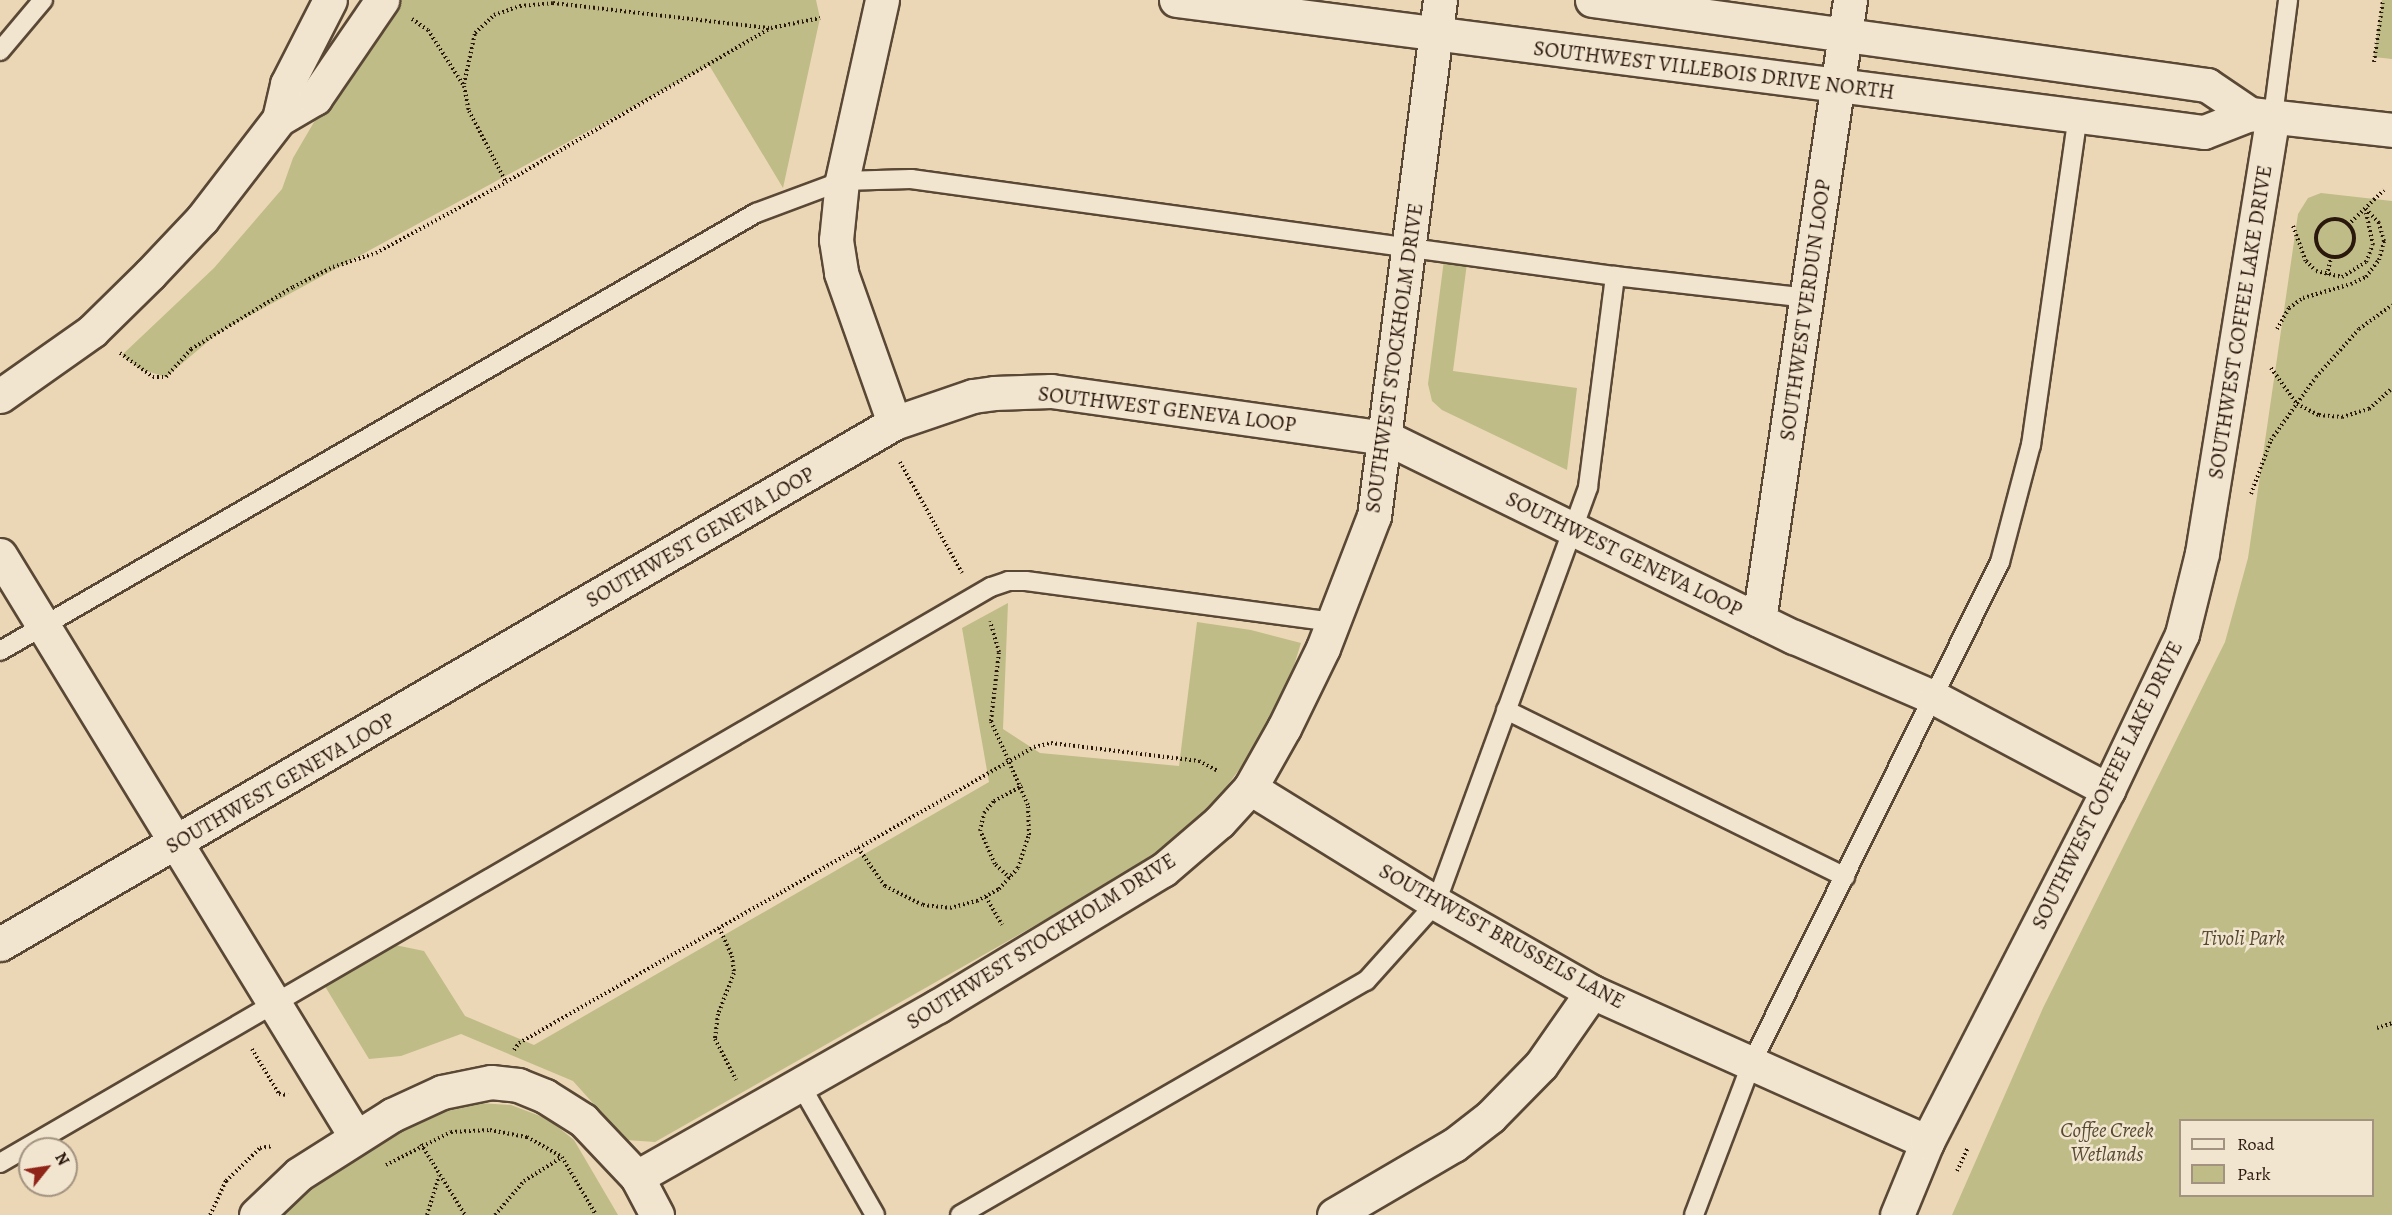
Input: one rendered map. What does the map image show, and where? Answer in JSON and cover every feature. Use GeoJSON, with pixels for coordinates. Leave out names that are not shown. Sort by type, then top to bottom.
{"type":"FeatureCollection","features":[{"type":"Feature","properties":{"kind":"street"},"geometry":{"type":"LineString","coordinates":[[279,119],[287,84],[330,0]]}},
{"type":"Feature","properties":{"kind":"street"},"geometry":{"type":"LineString","coordinates":[[882,0],[842,181],[836,240],[841,273],[894,423]]}},
{"type":"Feature","properties":{"kind":"street","name":"SOUTHWEST VILLEBOIS DRIVE NORTH"},"geometry":{"type":"LineString","coordinates":[[1176,0],[1435,36],[1839,84],[2204,132],[2262,115]]}},
{"type":"Feature","properties":{"kind":"street","name":"SOUTHWEST STOCKHOLM DRIVE"},"geometry":{"type":"LineString","coordinates":[[636,1177],[800,1084],[1163,870],[1219,822],[1250,788],[1284,728],[1333,622],[1374,516],[1387,438],[1440,0]]}},
{"type":"Feature","properties":{"kind":"street","name":"SOUTHWEST VILLEBOIS DRIVE NORTH"},"geometry":{"type":"LineString","coordinates":[[1592,0],[1846,33],[2207,85],[2262,115],[2392,130]]}},
{"type":"Feature","properties":{"kind":"street","name":"SOUTHWEST VERDUN LOOP"},"geometry":{"type":"LineString","coordinates":[[1759,620],[1850,0]]}},
{"type":"Feature","properties":{"kind":"street"},"geometry":{"type":"LineString","coordinates":[[0,396],[95,327],[202,219],[279,119],[315,98],[394,7]]}},
{"type":"Feature","properties":{"kind":"street","name":"SOUTHWEST COFFEE LAKE DRIVE"},"geometry":{"type":"LineString","coordinates":[[1897,1215],[1927,1142],[2108,790],[2182,634],[2202,553],[2262,115]]}},
{"type":"Feature","properties":{"kind":"street","name":"SOUTHWEST GENEVA LOOP"},"geometry":{"type":"LineString","coordinates":[[0,944],[177,843],[894,423],[973,396],[1051,391],[1387,438],[1759,620],[1935,698],[2108,790]]}},
{"type":"Feature","properties":{"kind":"street"},"geometry":{"type":"LineString","coordinates":[[0,555],[356,1137]]}},
{"type":"Feature","properties":{"kind":"street","name":"SOUTHWEST BRUSSELS LANE"},"geometry":{"type":"LineString","coordinates":[[1250,788],[1436,903],[1592,992],[1927,1142]]}},
{"type":"Feature","properties":{"kind":"street"},"geometry":{"type":"LineString","coordinates":[[1334,1215],[1454,1145],[1490,1117],[1541,1065],[1592,992]]}},
{"type":"Feature","properties":{"kind":"street"},"geometry":{"type":"LineString","coordinates":[[256,1215],[300,1174],[356,1137],[442,1092],[491,1082],[518,1085],[545,1096],[583,1120],[636,1177],[657,1215]]}},
{"type":"Feature","properties":{"kind":"lane"},"geometry":{"type":"LineString","coordinates":[[0,51],[43,0]]}},
{"type":"Feature","properties":{"kind":"lane"},"geometry":{"type":"LineString","coordinates":[[2262,115],[2288,0]]}},
{"type":"Feature","properties":{"kind":"lane"},"geometry":{"type":"LineString","coordinates":[[1694,1215],[1752,1062],[1935,698],[2000,562],[2031,445],[2078,115]]}},
{"type":"Feature","properties":{"kind":"lane"},"geometry":{"type":"LineString","coordinates":[[0,651],[756,213],[842,181],[911,179],[1615,276],[1808,298]]}},
{"type":"Feature","properties":{"kind":"lane"},"geometry":{"type":"LineString","coordinates":[[960,1215],[1366,981],[1436,903],[1588,487],[1615,276]]}},
{"type":"Feature","properties":{"kind":"lane"},"geometry":{"type":"LineString","coordinates":[[0,1163],[976,596],[1008,581],[1026,581],[1333,622]]}},
{"type":"Feature","properties":{"kind":"lane"},"geometry":{"type":"LineString","coordinates":[[1506,710],[1845,877]]}},
{"type":"Feature","properties":{"kind":"lane"},"geometry":{"type":"LineString","coordinates":[[800,1084],[875,1215]]}},
{"type":"Feature","properties":{"kind":"path"},"geometry":{"type":"LineString","coordinates":[[2373,62],[2383,0]]}},
{"type":"Feature","properties":{"kind":"path"},"geometry":{"type":"LineString","coordinates":[[464,86],[475,33],[494,15],[520,6],[553,3],[771,28],[820,18]]}},
{"type":"Feature","properties":{"kind":"path"},"geometry":{"type":"LineString","coordinates":[[394,7],[428,30],[464,86],[469,111],[506,182]]}},
{"type":"Feature","properties":{"kind":"path"},"geometry":{"type":"LineString","coordinates":[[95,327],[130,362],[153,377],[166,377],[191,349],[294,287],[333,267],[376,254],[506,182],[771,28]]}},
{"type":"Feature","properties":{"kind":"path"},"geometry":{"type":"LineString","coordinates":[[2348,225],[2384,190]]}},
{"type":"Feature","properties":{"kind":"path"},"geometry":{"type":"LineString","coordinates":[[2292,218],[2306,261],[2327,275],[2342,277],[2366,262],[2373,245],[2365,208]]}},
{"type":"Feature","properties":{"kind":"path"},"geometry":{"type":"LineString","coordinates":[[2275,334],[2289,308],[2302,298],[2351,284],[2366,277],[2379,260],[2384,242],[2379,223],[2365,208]]}},
{"type":"Feature","properties":{"kind":"path"},"geometry":{"type":"LineString","coordinates":[[2330,220],[2348,225],[2354,236],[2351,247],[2343,256],[2331,257],[2320,251],[2316,232],[2330,220]]}},
{"type":"Feature","properties":{"kind":"path"},"geometry":{"type":"LineString","coordinates":[[2327,275],[2331,257]]}},
{"type":"Feature","properties":{"kind":"path"},"geometry":{"type":"LineString","coordinates":[[2271,360],[2271,371],[2282,388],[2297,404],[2319,415],[2342,417],[2369,409],[2392,388]]}},
{"type":"Feature","properties":{"kind":"path"},"geometry":{"type":"LineString","coordinates":[[858,848],[885,886],[923,905],[962,906],[986,897],[1010,878],[1023,858],[1029,835],[1029,805],[991,721],[997,641],[976,596],[901,469],[894,423]]}},
{"type":"Feature","properties":{"kind":"path"},"geometry":{"type":"LineString","coordinates":[[491,1082],[519,1044],[1034,747],[1052,744],[1199,760],[1250,788]]}},
{"type":"Feature","properties":{"kind":"path"},"geometry":{"type":"LineString","coordinates":[[1010,878],[994,864],[980,831],[984,813],[994,801],[1022,786]]}},
{"type":"Feature","properties":{"kind":"path"},"geometry":{"type":"LineString","coordinates":[[719,928],[732,956],[734,973],[716,1023],[715,1039],[753,1111]]}},
{"type":"Feature","properties":{"kind":"path"},"geometry":{"type":"LineString","coordinates":[[2377,1028],[2392,1023]]}},
{"type":"Feature","properties":{"kind":"path"},"geometry":{"type":"LineString","coordinates":[[236,1024],[279,1094],[295,1096]]}},
{"type":"Feature","properties":{"kind":"path"},"geometry":{"type":"LineString","coordinates":[[382,1167],[421,1144],[451,1132],[490,1130],[527,1137],[562,1157],[596,1215]]}},
{"type":"Feature","properties":{"kind":"path"},"geometry":{"type":"LineString","coordinates":[[421,1144],[465,1215]]}},
{"type":"Feature","properties":{"kind":"path"},"geometry":{"type":"LineString","coordinates":[[210,1215],[226,1181],[260,1148],[284,1145]]}},
{"type":"Feature","properties":{"kind":"path"},"geometry":{"type":"LineString","coordinates":[[495,1215],[524,1181],[562,1157]]}},
{"type":"Feature","properties":{"kind":"path"},"geometry":{"type":"LineString","coordinates":[[427,1215],[440,1175]]}},
{"type":"Feature","properties":{"kind":"green space"},"geometry":{"type":"Polygon","coordinates":[[[399,0],[816,0],[820,18],[783,188],[709,65],[218,333],[166,377],[140,369],[122,355],[214,268],[282,189],[293,158],[345,69],[399,0]]]}},
{"type":"Feature","properties":{"kind":"green space"},"geometry":{"type":"Polygon","coordinates":[[[2382,0],[2392,0],[2392,59],[2374,57],[2382,0]]]}},
{"type":"Feature","properties":{"kind":"green space","name":"Tivoli Park"},"geometry":{"type":"Polygon","coordinates":[[[2321,193],[2392,201],[2392,1215],[1952,1215],[2043,1008],[2225,642],[2248,558],[2298,214],[2308,198],[2321,193]]]}},
{"type":"Feature","properties":{"kind":"green space"},"geometry":{"type":"Polygon","coordinates":[[[1444,260],[1467,263],[1453,371],[1577,388],[1567,470],[1442,410],[1432,401],[1428,384],[1444,260]]]}},
{"type":"Feature","properties":{"kind":"green space"},"geometry":{"type":"Polygon","coordinates":[[[1008,603],[1003,729],[1040,753],[1179,766],[1197,622],[1251,630],[1301,643],[1292,672],[1259,743],[1221,794],[1177,838],[1120,877],[655,1142],[626,1140],[573,1081],[461,1034],[401,1056],[369,1059],[323,983],[390,944],[424,951],[465,1016],[534,1045],[989,782],[962,628],[1008,603]]]}},
{"type":"Feature","properties":{"kind":"green space"},"geometry":{"type":"Polygon","coordinates":[[[479,1103],[511,1105],[548,1119],[574,1140],[618,1215],[270,1215],[419,1114],[446,1105],[479,1103]]]}},
{"type":"Feature","properties":{"kind":"park label","name":"Coffee Creek Wetlands"},"geometry":{"type":"Point","coordinates":[2107,1142]}}]}
